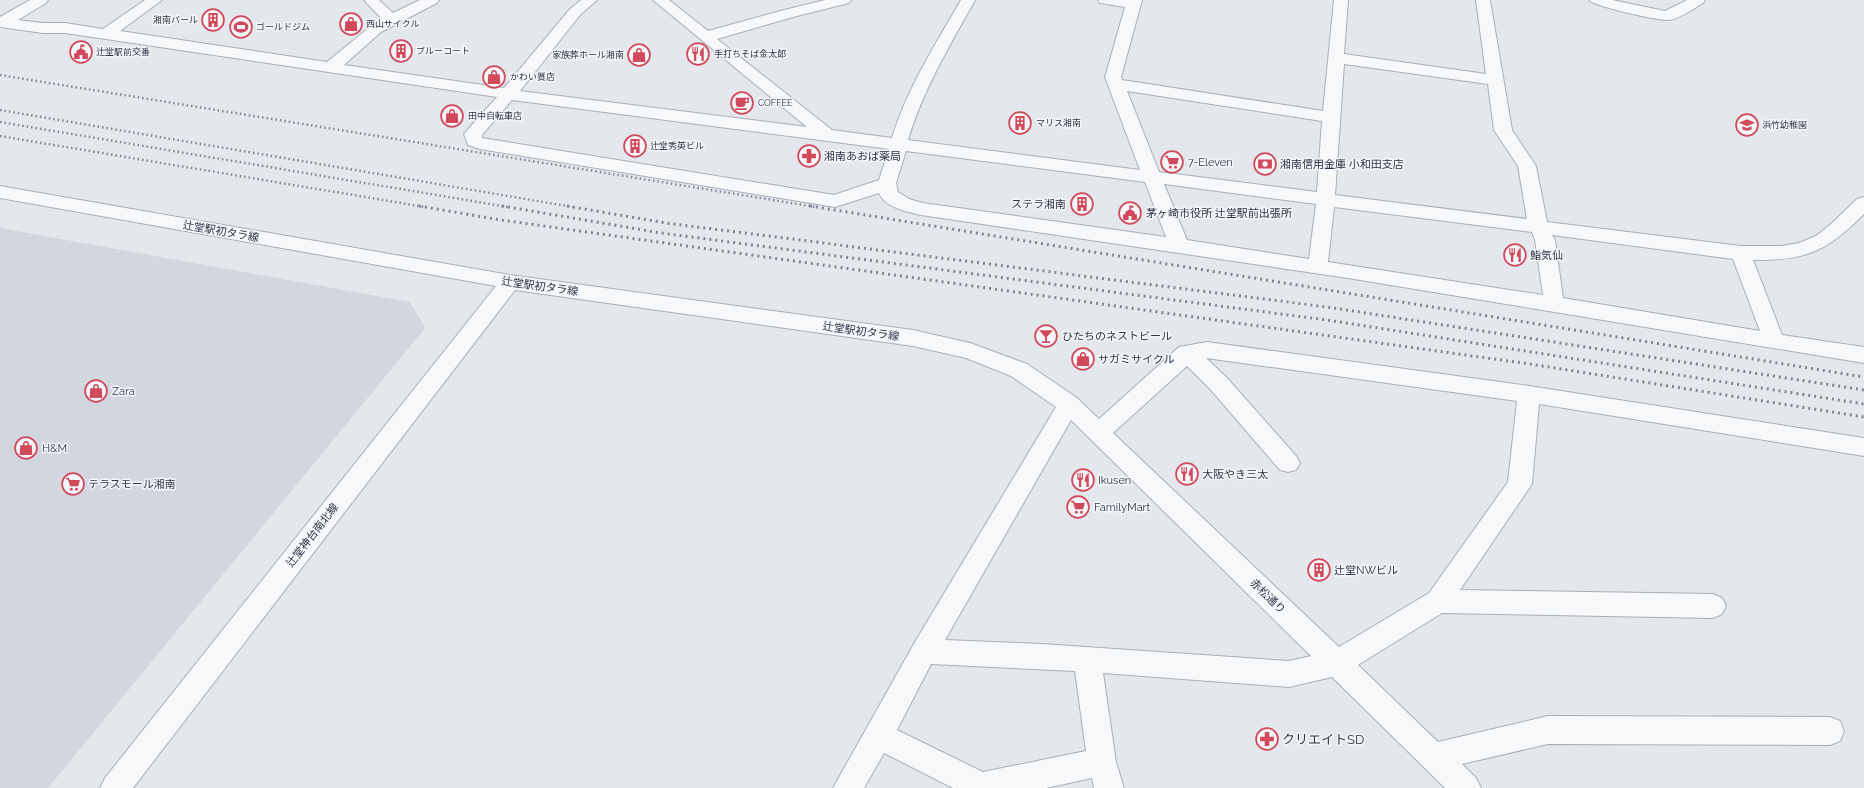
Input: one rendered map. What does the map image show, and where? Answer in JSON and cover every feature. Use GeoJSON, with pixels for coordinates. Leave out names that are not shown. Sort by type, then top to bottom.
{"type":"FeatureCollection","features":[{"type":"Feature","properties":{"kind":"street"},"geometry":{"type":"LineString","coordinates":[[2,22],[41,0]]}},
{"type":"Feature","properties":{"kind":"street"},"geometry":{"type":"LineString","coordinates":[[47,0],[46,13],[49,20],[65,28]]}},
{"type":"Feature","properties":{"kind":"street"},"geometry":{"type":"LineString","coordinates":[[106,34],[155,0]]}},
{"type":"Feature","properties":{"kind":"street"},"geometry":{"type":"LineString","coordinates":[[371,0],[391,20]]}},
{"type":"Feature","properties":{"kind":"street"},"geometry":{"type":"LineString","coordinates":[[330,68],[376,29],[432,0]]}},
{"type":"Feature","properties":{"kind":"street"},"geometry":{"type":"LineString","coordinates":[[590,0],[575,12],[473,134],[474,141],[480,144],[835,201],[870,190],[887,182]]}},
{"type":"Feature","properties":{"kind":"street"},"geometry":{"type":"LineString","coordinates":[[660,0],[828,136]]}},
{"type":"Feature","properties":{"kind":"street"},"geometry":{"type":"LineString","coordinates":[[706,37],[789,13],[844,0]]}},
{"type":"Feature","properties":{"kind":"street"},"geometry":{"type":"LineString","coordinates":[[968,0],[915,98],[897,144],[896,156],[887,182],[889,195],[902,203],[921,209],[1179,245],[1554,303],[1864,355]]}},
{"type":"Feature","properties":{"kind":"street"},"geometry":{"type":"LineString","coordinates":[[1105,0],[1134,2],[1113,77],[1154,177],[1179,245]]}},
{"type":"Feature","properties":{"kind":"street"},"geometry":{"type":"LineString","coordinates":[[1318,267],[1326,199],[1341,0]]}},
{"type":"Feature","properties":{"kind":"street"},"geometry":{"type":"LineString","coordinates":[[1483,0],[1503,130],[1527,166],[1538,226],[1545,240],[1554,303]]}},
{"type":"Feature","properties":{"kind":"street"},"geometry":{"type":"LineString","coordinates":[[1596,0],[1667,16],[1698,0]]}},
{"type":"Feature","properties":{"kind":"street"},"geometry":{"type":"LineString","coordinates":[[2,22],[43,28],[65,28],[508,94],[1741,253],[1776,253],[1806,248],[1826,238],[1864,203]]}},
{"type":"Feature","properties":{"kind":"street"},"geometry":{"type":"LineString","coordinates":[[1336,58],[1495,80]]}},
{"type":"Feature","properties":{"kind":"street"},"geometry":{"type":"LineString","coordinates":[[1115,84],[1331,117]]}},
{"type":"Feature","properties":{"kind":"street","name":"辻堂駅初タラ線"},"geometry":{"type":"LineString","coordinates":[[0,192],[510,282],[913,338],[970,351],[1019,370],[1069,404]]}},
{"type":"Feature","properties":{"kind":"street"},"geometry":{"type":"LineString","coordinates":[[1741,253],[1774,341]]}},
{"type":"Feature","properties":{"kind":"street","name":"辻堂神台南北線"},"geometry":{"type":"LineString","coordinates":[[115,788],[510,282]]}},
{"type":"Feature","properties":{"kind":"street"},"geometry":{"type":"LineString","coordinates":[[1099,432],[1187,353],[1207,350],[1529,394],[1864,447]]}},
{"type":"Feature","properties":{"kind":"street"},"geometry":{"type":"LineString","coordinates":[[1187,353],[1219,384],[1288,463]]}},
{"type":"Feature","properties":{"kind":"street"},"geometry":{"type":"LineString","coordinates":[[924,651],[1087,659],[1289,674],[1337,663],[1438,601],[1520,484],[1529,394]]}},
{"type":"Feature","properties":{"kind":"street"},"geometry":{"type":"LineString","coordinates":[[848,788],[879,736],[924,651],[1069,404]]}},
{"type":"Feature","properties":{"kind":"street","name":"赤松通り"},"geometry":{"type":"LineString","coordinates":[[1069,404],[1466,788]]}},
{"type":"Feature","properties":{"kind":"street"},"geometry":{"type":"LineString","coordinates":[[1438,601],[1714,606]]}},
{"type":"Feature","properties":{"kind":"street"},"geometry":{"type":"LineString","coordinates":[[879,736],[982,788],[1105,775],[1087,659]]}},
{"type":"Feature","properties":{"kind":"street"},"geometry":{"type":"LineString","coordinates":[[1434,757],[1548,730],[1830,731]]}},
{"type":"Feature","properties":{"kind":"shaded area"},"geometry":{"type":"Polygon","coordinates":[[[0,228],[410,302],[425,328],[48,788],[0,788],[0,228]]]}},
{"type":"Feature","properties":{"kind":"railway"},"geometry":{"type":"LineString","coordinates":[[0,75],[816,207]]}},
{"type":"Feature","properties":{"kind":"railway"},"geometry":{"type":"LineString","coordinates":[[0,110],[573,207]]}},
{"type":"Feature","properties":{"kind":"railway"},"geometry":{"type":"LineString","coordinates":[[0,122],[508,207]]}},
{"type":"Feature","properties":{"kind":"railway"},"geometry":{"type":"LineString","coordinates":[[0,136],[425,207]]}},
{"type":"Feature","properties":{"kind":"railway"},"geometry":{"type":"LineString","coordinates":[[419,206],[501,220],[1530,364],[1864,417]]}},
{"type":"Feature","properties":{"kind":"railway"},"geometry":{"type":"LineString","coordinates":[[502,206],[661,233],[1327,320],[1864,404]]}},
{"type":"Feature","properties":{"kind":"railway"},"geometry":{"type":"LineString","coordinates":[[567,206],[666,223],[1327,307],[1864,390]]}},
{"type":"Feature","properties":{"kind":"railway"},"geometry":{"type":"LineString","coordinates":[[810,206],[1864,377]]}},
{"type":"Feature","properties":{"kind":"place","name":"湘南パール"},"geometry":{"type":"Point","coordinates":[213,20]}},
{"type":"Feature","properties":{"kind":"place","name":"西山サイクル"},"geometry":{"type":"Point","coordinates":[351,24]}},
{"type":"Feature","properties":{"kind":"place","name":"ゴールドジム"},"geometry":{"type":"Point","coordinates":[241,27]}},
{"type":"Feature","properties":{"kind":"place","name":"ブルーコート"},"geometry":{"type":"Point","coordinates":[401,51]}},
{"type":"Feature","properties":{"kind":"place","name":"辻堂駅前交番"},"geometry":{"type":"Point","coordinates":[81,52]}},
{"type":"Feature","properties":{"kind":"place","name":"手打ちそば金太郎"},"geometry":{"type":"Point","coordinates":[698,54]}},
{"type":"Feature","properties":{"kind":"place","name":"家族葬ホール湘南"},"geometry":{"type":"Point","coordinates":[639,55]}},
{"type":"Feature","properties":{"kind":"place","name":"かわい質店"},"geometry":{"type":"Point","coordinates":[494,77]}},
{"type":"Feature","properties":{"kind":"place","name":"COFFEE"},"geometry":{"type":"Point","coordinates":[742,103]}},
{"type":"Feature","properties":{"kind":"place","name":"田中自転車店"},"geometry":{"type":"Point","coordinates":[452,116]}},
{"type":"Feature","properties":{"kind":"place","name":"マリス湘南"},"geometry":{"type":"Point","coordinates":[1020,123]}},
{"type":"Feature","properties":{"kind":"place","name":"浜竹幼稚園"},"geometry":{"type":"Point","coordinates":[1747,125]}},
{"type":"Feature","properties":{"kind":"place","name":"辻堂秀英ビル"},"geometry":{"type":"Point","coordinates":[635,146]}},
{"type":"Feature","properties":{"kind":"place","name":"湘南あおば薬局"},"geometry":{"type":"Point","coordinates":[809,156]}},
{"type":"Feature","properties":{"kind":"place","name":"7-Eleven"},"geometry":{"type":"Point","coordinates":[1172,162]}},
{"type":"Feature","properties":{"kind":"place","name":"湘南信用金庫 小和田支店"},"geometry":{"type":"Point","coordinates":[1265,164]}},
{"type":"Feature","properties":{"kind":"place","name":"ステラ湘南"},"geometry":{"type":"Point","coordinates":[1082,204]}},
{"type":"Feature","properties":{"kind":"place","name":"茅ヶ崎市役所 辻堂駅前出張所"},"geometry":{"type":"Point","coordinates":[1130,213]}},
{"type":"Feature","properties":{"kind":"place","name":"鮨気仙"},"geometry":{"type":"Point","coordinates":[1515,255]}},
{"type":"Feature","properties":{"kind":"place","name":"ひたちのネストビール"},"geometry":{"type":"Point","coordinates":[1046,336]}},
{"type":"Feature","properties":{"kind":"place","name":"サガミサイクル"},"geometry":{"type":"Point","coordinates":[1083,359]}},
{"type":"Feature","properties":{"kind":"place","name":"Zara"},"geometry":{"type":"Point","coordinates":[96,391]}},
{"type":"Feature","properties":{"kind":"place","name":"H&M"},"geometry":{"type":"Point","coordinates":[26,448]}},
{"type":"Feature","properties":{"kind":"place","name":"大阪やき三太"},"geometry":{"type":"Point","coordinates":[1187,474]}},
{"type":"Feature","properties":{"kind":"place","name":"Ikusen"},"geometry":{"type":"Point","coordinates":[1083,480]}},
{"type":"Feature","properties":{"kind":"place","name":"テラスモール湘南"},"geometry":{"type":"Point","coordinates":[73,484]}},
{"type":"Feature","properties":{"kind":"place","name":"FamilyMart"},"geometry":{"type":"Point","coordinates":[1078,507]}},
{"type":"Feature","properties":{"kind":"place","name":"辻堂NWビル"},"geometry":{"type":"Point","coordinates":[1319,570]}},
{"type":"Feature","properties":{"kind":"place","name":"クリエイトSD"},"geometry":{"type":"Point","coordinates":[1267,739]}}]}
